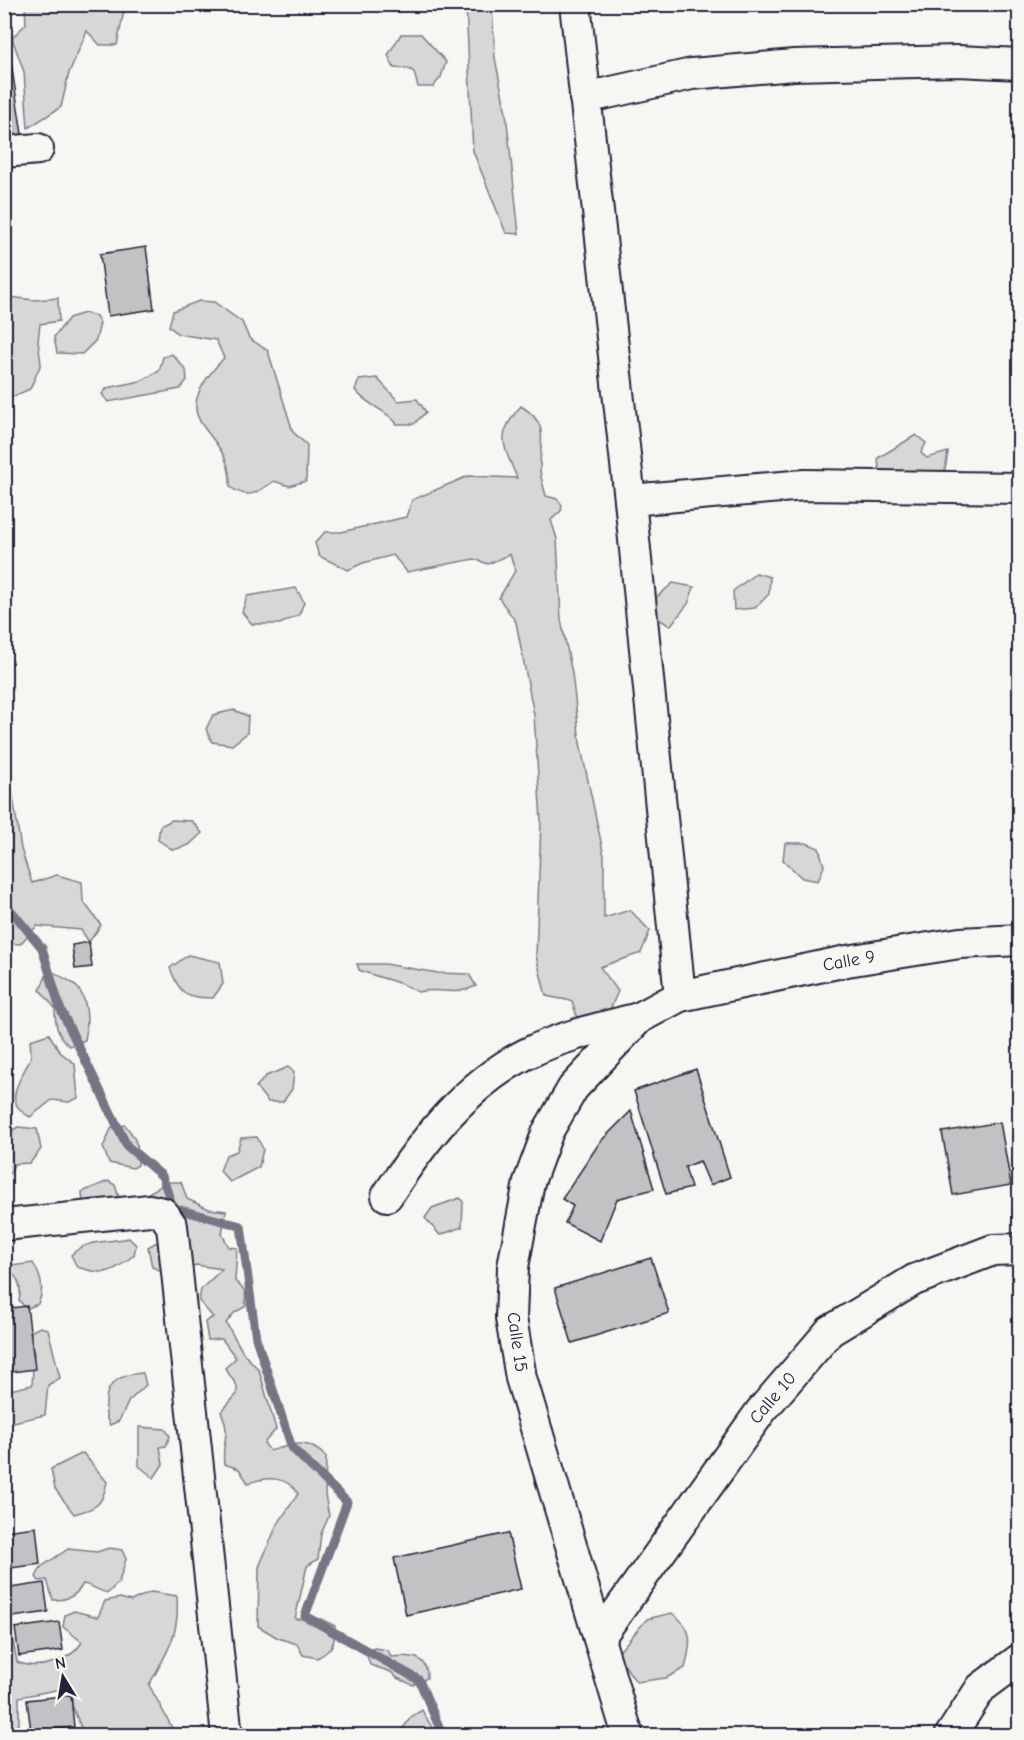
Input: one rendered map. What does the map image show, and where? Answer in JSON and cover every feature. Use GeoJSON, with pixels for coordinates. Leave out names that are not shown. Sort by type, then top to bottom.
{"type":"FeatureCollection","features":[{"type":"Feature","properties":{"kind":"street"},"geometry":{"type":"LineString","coordinates":[[575,4],[630,500],[680,996]]}},
{"type":"Feature","properties":{"kind":"street"},"geometry":{"type":"LineString","coordinates":[[585,98],[692,75],[794,65],[958,61],[1020,64]]}},
{"type":"Feature","properties":{"kind":"street"},"geometry":{"type":"LineString","coordinates":[[4,152],[38,149]]}},
{"type":"Feature","properties":{"kind":"street"},"geometry":{"type":"LineString","coordinates":[[630,500],[805,485],[1020,488]]}},
{"type":"Feature","properties":{"kind":"street","name":"Calle 9"},"geometry":{"type":"LineString","coordinates":[[680,996],[847,961],[960,943],[1020,940]]}},
{"type":"Feature","properties":{"kind":"street","name":"Calle 15"},"geometry":{"type":"LineString","coordinates":[[628,1736],[521,1378],[511,1318],[513,1267],[529,1182],[548,1131],[573,1088],[639,1018],[680,996]]}},
{"type":"Feature","properties":{"kind":"street"},"geometry":{"type":"LineString","coordinates":[[387,1196],[424,1140],[488,1080],[524,1054],[567,1036],[639,1018]]}},
{"type":"Feature","properties":{"kind":"street"},"geometry":{"type":"LineString","coordinates":[[4,1225],[150,1210],[163,1213],[172,1226],[227,1736]]}},
{"type":"Feature","properties":{"kind":"street","name":"Calle 10"},"geometry":{"type":"LineString","coordinates":[[599,1638],[761,1411],[830,1331],[914,1280],[993,1250],[1020,1249]]}},
{"type":"Feature","properties":{"kind":"street"},"geometry":{"type":"LineString","coordinates":[[950,1736],[981,1688],[1020,1659]]}},
{"type":"Feature","properties":{"kind":"shaded area"},"geometry":{"type":"Polygon","coordinates":[[[25,5],[110,5],[124,11],[117,45],[100,45],[87,31],[69,73],[61,107],[28,128],[24,72],[12,38],[26,24],[25,5]]]}},
{"type":"Feature","properties":{"kind":"shaded area"},"geometry":{"type":"Polygon","coordinates":[[[466,5],[492,5],[495,58],[506,113],[519,234],[506,233],[473,151],[466,5]]]}},
{"type":"Feature","properties":{"kind":"shaded area"},"geometry":{"type":"Polygon","coordinates":[[[401,34],[421,34],[446,62],[441,77],[433,87],[418,87],[414,72],[409,69],[394,68],[388,55],[401,34]]]}},
{"type":"Feature","properties":{"kind":"shaded area"},"geometry":{"type":"Polygon","coordinates":[[[9,297],[34,300],[58,298],[59,321],[40,324],[38,341],[41,364],[30,389],[5,400],[4,300],[9,297]]]}},
{"type":"Feature","properties":{"kind":"shaded area"},"geometry":{"type":"Polygon","coordinates":[[[199,301],[214,302],[242,322],[249,338],[268,351],[293,432],[307,445],[306,481],[289,486],[274,481],[258,492],[248,494],[230,487],[228,466],[221,450],[203,426],[197,413],[197,399],[205,381],[224,358],[216,340],[178,334],[169,326],[173,311],[199,301]]]}},
{"type":"Feature","properties":{"kind":"shaded area"},"geometry":{"type":"Polygon","coordinates":[[[85,313],[96,316],[100,323],[96,340],[82,354],[57,353],[54,337],[69,318],[85,313]]]}},
{"type":"Feature","properties":{"kind":"shaded area"},"geometry":{"type":"Polygon","coordinates":[[[172,354],[186,370],[187,380],[180,389],[108,402],[102,394],[107,388],[141,381],[159,371],[163,357],[172,354]]]}},
{"type":"Feature","properties":{"kind":"shaded area"},"geometry":{"type":"Polygon","coordinates":[[[377,378],[398,401],[417,399],[426,412],[414,424],[397,424],[355,390],[359,380],[377,378]]]}},
{"type":"Feature","properties":{"kind":"shaded area"},"geometry":{"type":"Polygon","coordinates":[[[521,406],[536,419],[540,426],[542,440],[540,471],[546,496],[557,499],[562,505],[561,511],[551,520],[557,539],[561,620],[572,673],[580,743],[604,856],[604,918],[630,910],[650,931],[641,953],[600,967],[618,991],[605,1021],[578,1020],[572,1001],[546,996],[536,956],[541,821],[534,715],[516,622],[499,598],[515,571],[510,554],[488,564],[474,559],[407,572],[393,555],[363,563],[348,570],[319,556],[315,543],[325,532],[341,532],[406,517],[412,500],[468,476],[517,478],[505,449],[504,434],[521,406]]]}},
{"type":"Feature","properties":{"kind":"shaded area"},"geometry":{"type":"Polygon","coordinates":[[[916,435],[926,443],[921,453],[927,458],[948,452],[944,476],[900,492],[879,469],[878,458],[916,435]]]}},
{"type":"Feature","properties":{"kind":"shaded area"},"geometry":{"type":"Polygon","coordinates":[[[756,573],[770,577],[769,594],[755,608],[734,610],[733,591],[756,573]]]}},
{"type":"Feature","properties":{"kind":"shaded area"},"geometry":{"type":"Polygon","coordinates":[[[673,583],[694,587],[688,604],[670,626],[654,616],[651,602],[673,583]]]}},
{"type":"Feature","properties":{"kind":"shaded area"},"geometry":{"type":"Polygon","coordinates":[[[296,588],[304,602],[299,615],[280,624],[252,624],[242,612],[247,596],[296,588]]]}},
{"type":"Feature","properties":{"kind":"shaded area"},"geometry":{"type":"Polygon","coordinates":[[[234,710],[248,716],[247,733],[232,745],[212,742],[206,729],[213,715],[234,710]]]}},
{"type":"Feature","properties":{"kind":"shaded area"},"geometry":{"type":"Polygon","coordinates":[[[4,772],[12,790],[21,849],[32,883],[57,875],[82,882],[83,901],[101,925],[89,942],[81,930],[37,926],[20,944],[5,943],[4,772]]]}},
{"type":"Feature","properties":{"kind":"shaded area"},"geometry":{"type":"Polygon","coordinates":[[[172,820],[192,821],[202,833],[189,845],[173,850],[158,840],[160,826],[172,820]]]}},
{"type":"Feature","properties":{"kind":"shaded area"},"geometry":{"type":"Polygon","coordinates":[[[785,843],[806,843],[819,848],[824,866],[818,881],[802,878],[783,860],[785,843]]]}},
{"type":"Feature","properties":{"kind":"shaded area"},"geometry":{"type":"Polygon","coordinates":[[[188,955],[220,962],[223,984],[213,998],[190,995],[177,984],[170,968],[188,955]]]}},
{"type":"Feature","properties":{"kind":"shaded area"},"geometry":{"type":"Polygon","coordinates":[[[357,964],[385,964],[438,973],[469,974],[476,986],[461,991],[418,992],[359,970],[357,964]]]}},
{"type":"Feature","properties":{"kind":"shaded area"},"geometry":{"type":"Polygon","coordinates":[[[55,973],[80,990],[85,1004],[87,1027],[85,1040],[69,1046],[58,1029],[55,1008],[40,990],[46,976],[55,973]]]}},
{"type":"Feature","properties":{"kind":"shaded area"},"geometry":{"type":"Polygon","coordinates":[[[49,1034],[60,1052],[75,1064],[78,1098],[69,1102],[52,1100],[30,1117],[16,1104],[16,1090],[31,1057],[30,1040],[49,1034]]]}},
{"type":"Feature","properties":{"kind":"shaded area"},"geometry":{"type":"Polygon","coordinates":[[[288,1067],[294,1072],[292,1089],[283,1102],[268,1102],[256,1087],[266,1076],[288,1067]]]}},
{"type":"Feature","properties":{"kind":"shaded area"},"geometry":{"type":"Polygon","coordinates":[[[125,1125],[135,1139],[137,1148],[138,1165],[133,1168],[109,1163],[103,1147],[112,1127],[125,1125]]]}},
{"type":"Feature","properties":{"kind":"shaded area"},"geometry":{"type":"Polygon","coordinates":[[[18,1127],[37,1129],[41,1149],[30,1163],[14,1164],[8,1178],[5,1178],[5,1134],[18,1127]]]}},
{"type":"Feature","properties":{"kind":"shaded area"},"geometry":{"type":"Polygon","coordinates":[[[257,1137],[263,1149],[259,1167],[230,1182],[220,1171],[226,1155],[237,1151],[241,1138],[257,1137]]]}},
{"type":"Feature","properties":{"kind":"shaded area"},"geometry":{"type":"Polygon","coordinates":[[[108,1181],[115,1185],[123,1211],[83,1204],[82,1192],[108,1181]]]}},
{"type":"Feature","properties":{"kind":"shaded area"},"geometry":{"type":"Polygon","coordinates":[[[168,1182],[181,1182],[187,1199],[209,1209],[226,1211],[222,1234],[229,1247],[237,1248],[235,1281],[245,1291],[246,1306],[234,1313],[226,1323],[244,1354],[259,1370],[276,1429],[264,1443],[270,1451],[306,1444],[326,1457],[325,1495],[329,1516],[321,1534],[318,1559],[307,1566],[295,1619],[321,1619],[335,1626],[332,1646],[317,1658],[303,1655],[297,1644],[278,1638],[258,1626],[259,1567],[277,1525],[298,1494],[288,1483],[276,1479],[248,1483],[239,1469],[224,1464],[226,1427],[221,1412],[237,1394],[237,1386],[225,1368],[236,1358],[222,1339],[208,1340],[205,1322],[213,1317],[199,1301],[201,1289],[222,1269],[196,1265],[170,1275],[152,1267],[148,1247],[161,1240],[162,1234],[143,1196],[168,1182]]]}},
{"type":"Feature","properties":{"kind":"shaded area"},"geometry":{"type":"Polygon","coordinates":[[[460,1198],[463,1202],[462,1227],[440,1235],[425,1218],[432,1208],[460,1198]]]}},
{"type":"Feature","properties":{"kind":"shaded area"},"geometry":{"type":"Polygon","coordinates":[[[129,1238],[136,1245],[134,1255],[107,1272],[95,1272],[77,1267],[71,1255],[91,1243],[129,1238]]]}},
{"type":"Feature","properties":{"kind":"shaded area"},"geometry":{"type":"Polygon","coordinates":[[[4,1263],[19,1265],[33,1263],[41,1283],[38,1304],[26,1309],[19,1300],[18,1281],[11,1272],[5,1275],[4,1263]]]}},
{"type":"Feature","properties":{"kind":"shaded area"},"geometry":{"type":"Polygon","coordinates":[[[40,1327],[48,1329],[60,1378],[48,1385],[45,1415],[5,1424],[5,1391],[32,1385],[34,1353],[29,1339],[32,1331],[40,1327]]]}},
{"type":"Feature","properties":{"kind":"shaded area"},"geometry":{"type":"Polygon","coordinates":[[[143,1373],[146,1385],[129,1401],[119,1421],[110,1425],[106,1411],[109,1389],[123,1377],[143,1373]]]}},
{"type":"Feature","properties":{"kind":"shaded area"},"geometry":{"type":"Polygon","coordinates":[[[139,1427],[165,1429],[170,1436],[166,1446],[160,1447],[163,1464],[154,1478],[139,1466],[139,1427]]]}},
{"type":"Feature","properties":{"kind":"shaded area"},"geometry":{"type":"Polygon","coordinates":[[[83,1453],[107,1482],[103,1496],[97,1505],[74,1514],[55,1489],[51,1469],[83,1453]]]}},
{"type":"Feature","properties":{"kind":"shaded area"},"geometry":{"type":"Polygon","coordinates":[[[109,1548],[122,1550],[126,1559],[119,1582],[108,1593],[83,1584],[71,1596],[53,1600],[47,1580],[39,1581],[36,1577],[41,1567],[68,1549],[97,1552],[109,1548]]]}},
{"type":"Feature","properties":{"kind":"shaded area"},"geometry":{"type":"Polygon","coordinates":[[[151,1592],[177,1596],[176,1622],[171,1643],[149,1685],[176,1735],[84,1735],[72,1705],[72,1687],[19,1697],[19,1723],[11,1733],[5,1733],[5,1637],[13,1641],[17,1662],[25,1665],[44,1665],[62,1659],[77,1649],[82,1642],[63,1627],[65,1615],[74,1611],[98,1617],[105,1601],[120,1598],[131,1601],[151,1592]]]}},
{"type":"Feature","properties":{"kind":"shaded area"},"geometry":{"type":"Polygon","coordinates":[[[672,1613],[688,1631],[690,1644],[685,1668],[666,1678],[636,1682],[617,1654],[647,1619],[672,1613]]]}},
{"type":"Feature","properties":{"kind":"shaded area"},"geometry":{"type":"Polygon","coordinates":[[[374,1648],[388,1650],[391,1657],[410,1656],[421,1660],[427,1678],[413,1685],[397,1678],[391,1672],[370,1665],[367,1656],[374,1648]]]}},
{"type":"Feature","properties":{"kind":"shaded area"},"geometry":{"type":"Polygon","coordinates":[[[422,1710],[434,1731],[430,1735],[398,1735],[411,1717],[422,1710]]]}},
{"type":"Feature","properties":{"kind":"building"},"geometry":{"type":"Polygon","coordinates":[[[10,56],[22,134],[4,137],[4,57],[10,56]]]}},
{"type":"Feature","properties":{"kind":"building"},"geometry":{"type":"Polygon","coordinates":[[[146,247],[154,309],[108,316],[100,254],[146,247]]]}},
{"type":"Feature","properties":{"kind":"building"},"geometry":{"type":"Polygon","coordinates":[[[89,942],[92,967],[75,969],[72,945],[89,942]]]}},
{"type":"Feature","properties":{"kind":"building"},"geometry":{"type":"Polygon","coordinates":[[[696,1069],[730,1177],[710,1185],[700,1161],[685,1167],[691,1188],[666,1194],[634,1091],[696,1069]]]}},
{"type":"Feature","properties":{"kind":"building"},"geometry":{"type":"Polygon","coordinates":[[[631,1111],[654,1189],[617,1199],[600,1241],[565,1223],[573,1206],[562,1199],[600,1142],[631,1111]]]}},
{"type":"Feature","properties":{"kind":"building"},"geometry":{"type":"Polygon","coordinates":[[[1000,1122],[1011,1185],[953,1195],[942,1132],[1000,1122]]]}},
{"type":"Feature","properties":{"kind":"building"},"geometry":{"type":"Polygon","coordinates":[[[651,1258],[669,1313],[572,1343],[555,1288],[651,1258]]]}},
{"type":"Feature","properties":{"kind":"building"},"geometry":{"type":"Polygon","coordinates":[[[27,1306],[35,1369],[4,1373],[4,1309],[27,1306]]]}},
{"type":"Feature","properties":{"kind":"building"},"geometry":{"type":"Polygon","coordinates":[[[36,1527],[40,1564],[4,1569],[4,1531],[36,1527]]]}},
{"type":"Feature","properties":{"kind":"building"},"geometry":{"type":"Polygon","coordinates":[[[508,1533],[521,1589],[406,1615],[394,1558],[508,1533]]]}},
{"type":"Feature","properties":{"kind":"building"},"geometry":{"type":"Polygon","coordinates":[[[44,1583],[48,1612],[6,1618],[4,1589],[44,1583]]]}},
{"type":"Feature","properties":{"kind":"building"},"geometry":{"type":"Polygon","coordinates":[[[59,1622],[63,1650],[19,1656],[15,1628],[59,1622]]]}},
{"type":"Feature","properties":{"kind":"building"},"geometry":{"type":"Polygon","coordinates":[[[71,1695],[74,1727],[31,1731],[27,1700],[71,1695]]]}},
{"type":"Feature","properties":{"kind":"waterway"},"geometry":{"type":"LineString","coordinates":[[4,902],[42,948],[60,1008],[127,1146],[162,1176],[173,1208],[241,1226],[256,1338],[292,1448],[347,1502],[305,1616],[419,1680],[443,1736]]}}]}
